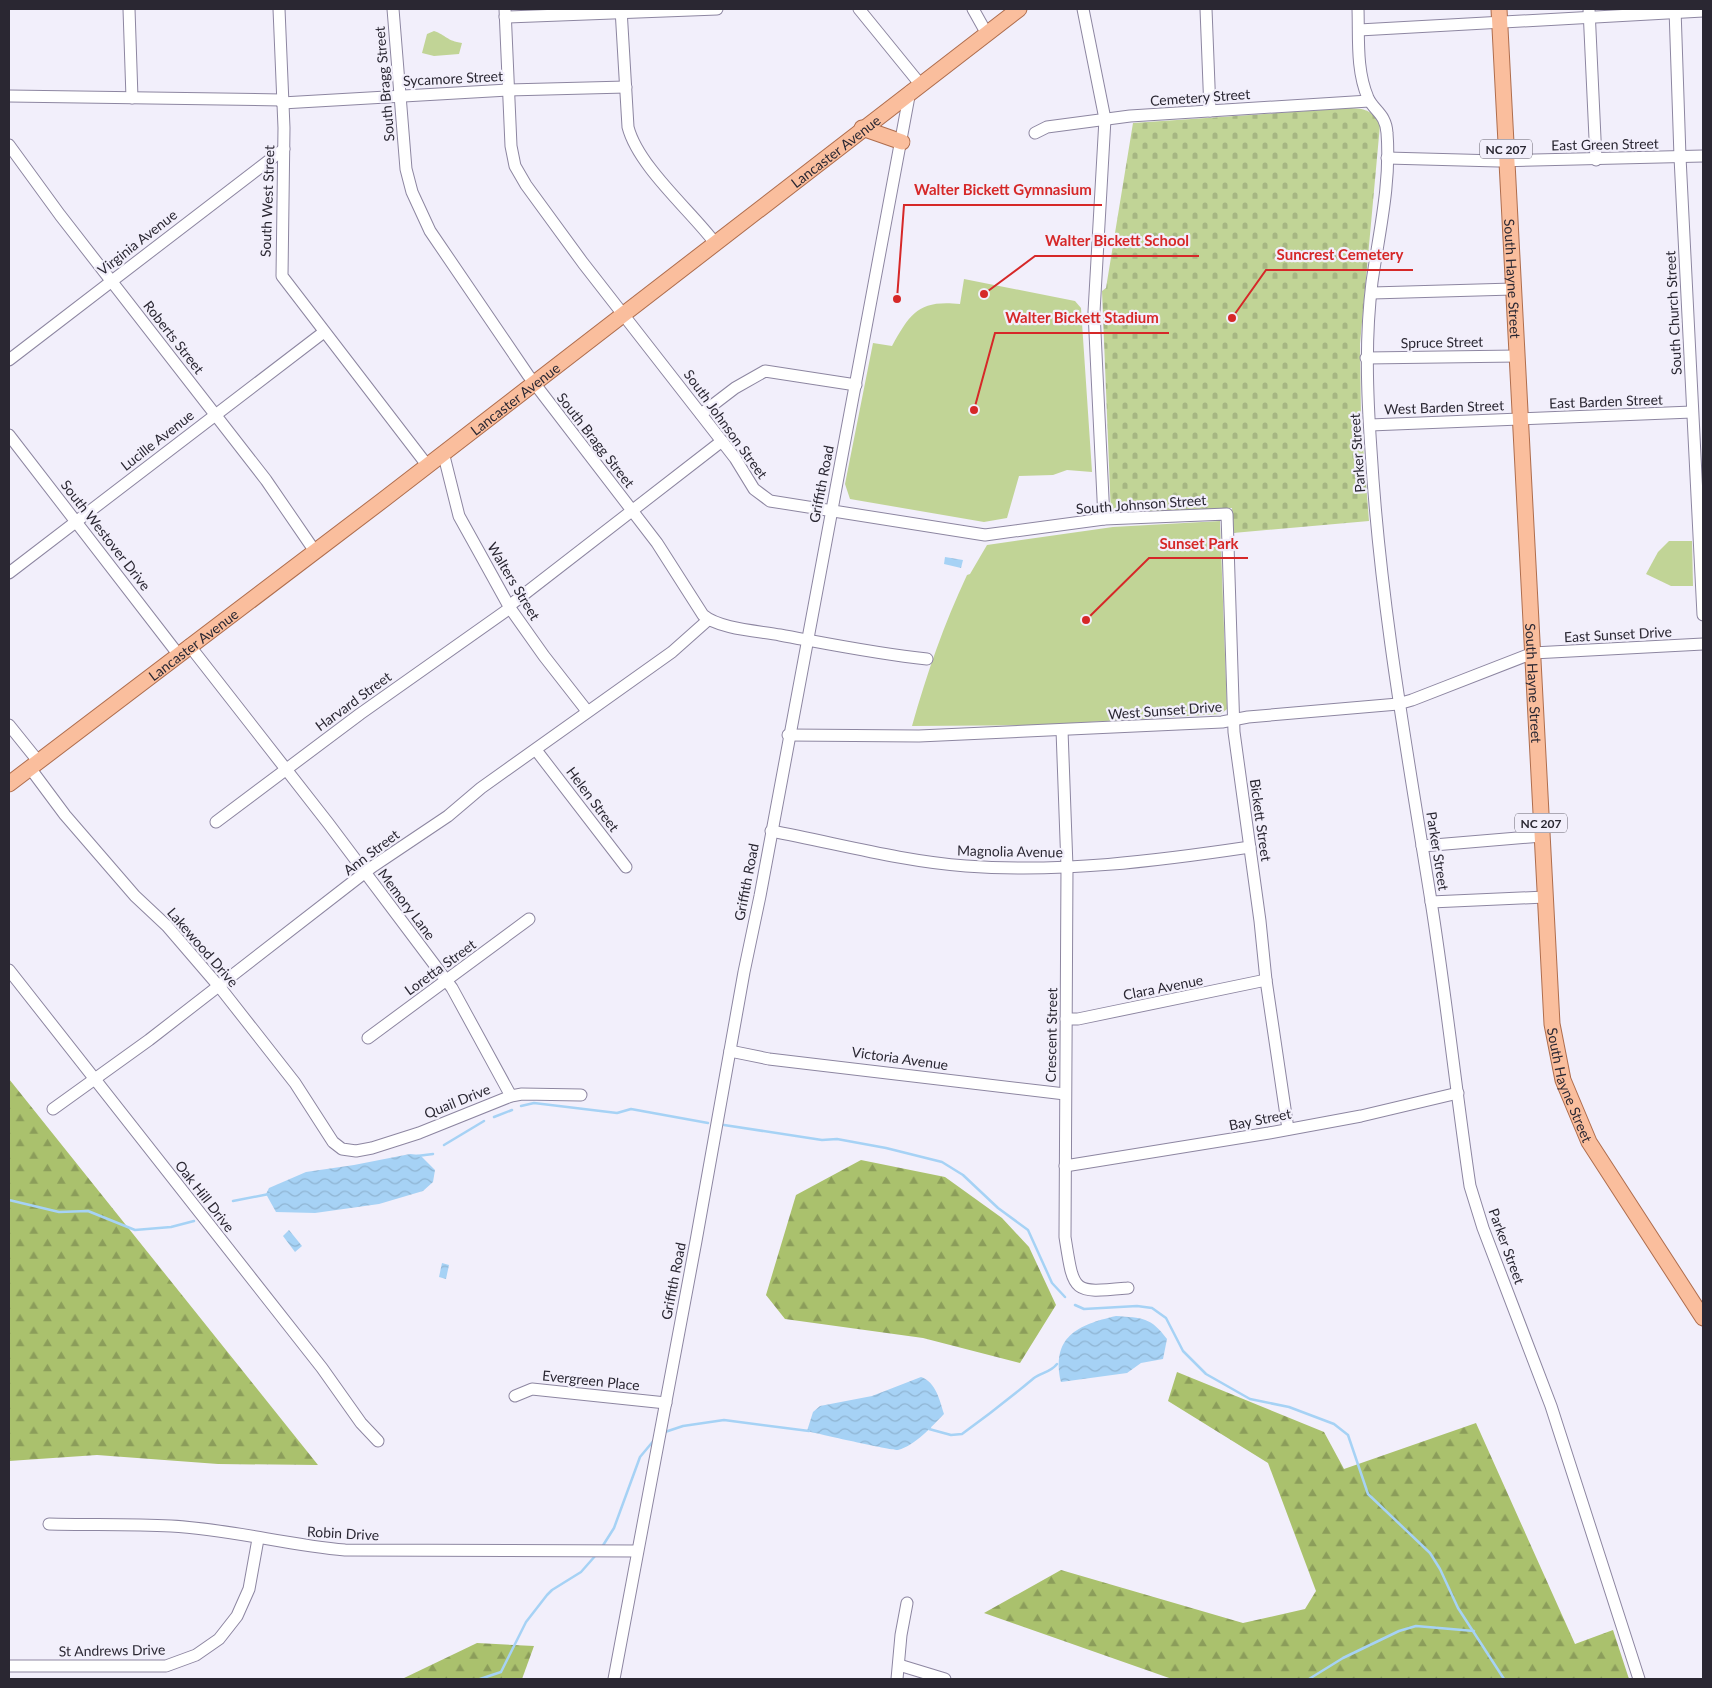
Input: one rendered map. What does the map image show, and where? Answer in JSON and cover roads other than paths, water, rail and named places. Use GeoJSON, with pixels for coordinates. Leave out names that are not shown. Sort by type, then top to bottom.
{"type":"FeatureCollection","features":[{"type":"Feature","properties":{"kind":"main road","name":"Lancaster Avenue"},"geometry":{"type":"LineString","coordinates":[[9,784],[1019,9]]}},
{"type":"Feature","properties":{"kind":"main road","name":"South Hayne Street"},"geometry":{"type":"LineString","coordinates":[[1499,15],[1552,1024],[1563,1080],[1575,1112],[1600,1161],[1703,1318]]}},
{"type":"Feature","properties":{"kind":"main road"},"geometry":{"type":"LineString","coordinates":[[862,128],[902,142]]}},
{"type":"Feature","properties":{"kind":"street"},"geometry":{"type":"LineString","coordinates":[[129,9],[132,98]]}},
{"type":"Feature","properties":{"kind":"street","name":"South West Street"},"geometry":{"type":"LineString","coordinates":[[278,9],[284,149],[282,276],[427,464]]}},
{"type":"Feature","properties":{"kind":"street","name":"South Bragg Street"},"geometry":{"type":"LineString","coordinates":[[393,9],[406,169],[412,192],[430,232],[533,382],[668,559],[694,604],[708,620]]}},
{"type":"Feature","properties":{"kind":"street"},"geometry":{"type":"LineString","coordinates":[[505,13],[717,9]]}},
{"type":"Feature","properties":{"kind":"street"},"geometry":{"type":"LineString","coordinates":[[859,9],[915,87]]}},
{"type":"Feature","properties":{"kind":"street"},"geometry":{"type":"LineString","coordinates":[[973,9],[987,34]]}},
{"type":"Feature","properties":{"kind":"street"},"geometry":{"type":"LineString","coordinates":[[1083,9],[1105,119],[1094,312],[1104,519]]}},
{"type":"Feature","properties":{"kind":"street"},"geometry":{"type":"LineString","coordinates":[[1206,9],[1210,111]]}},
{"type":"Feature","properties":{"kind":"street","name":"Parker Street"},"geometry":{"type":"LineString","coordinates":[[1358,9],[1361,74],[1370,101],[1379,109],[1388,131],[1386,191],[1372,293],[1366,358],[1383,600],[1398,704],[1431,902],[1470,1186],[1483,1228],[1551,1406],[1639,1679]]}},
{"type":"Feature","properties":{"kind":"street"},"geometry":{"type":"LineString","coordinates":[[622,10],[628,127],[631,138],[648,163],[714,244]]}},
{"type":"Feature","properties":{"kind":"street","name":"South Church Street"},"geometry":{"type":"LineString","coordinates":[[1675,11],[1680,157],[1703,615]]}},
{"type":"Feature","properties":{"kind":"street"},"geometry":{"type":"LineString","coordinates":[[1359,30],[1499,15],[1703,11]]}},
{"type":"Feature","properties":{"kind":"street","name":"South Johnson Street"},"geometry":{"type":"LineString","coordinates":[[505,13],[508,90],[515,166],[526,185],[623,314],[722,441],[754,490],[762,496],[770,501],[830,512],[985,535],[1104,519],[1227,514]]}},
{"type":"Feature","properties":{"kind":"street"},"geometry":{"type":"LineString","coordinates":[[1589,13],[1596,160]]}},
{"type":"Feature","properties":{"kind":"street","name":"Sycamore Street"},"geometry":{"type":"LineString","coordinates":[[9,96],[282,101],[508,90],[626,87]]}},
{"type":"Feature","properties":{"kind":"street","name":"Griffith Road"},"geometry":{"type":"LineString","coordinates":[[614,1679],[830,512],[902,142],[915,87]]}},
{"type":"Feature","properties":{"kind":"street","name":"Cemetery Street"},"geometry":{"type":"LineString","coordinates":[[1035,133],[1048,127],[1105,119],[1370,101]]}},
{"type":"Feature","properties":{"kind":"street","name":"Roberts Street"},"geometry":{"type":"LineString","coordinates":[[9,145],[214,415],[266,480],[314,550]]}},
{"type":"Feature","properties":{"kind":"street","name":"Virginia Avenue"},"geometry":{"type":"LineString","coordinates":[[9,360],[284,149]]}},
{"type":"Feature","properties":{"kind":"street","name":"East Green Street"},"geometry":{"type":"LineString","coordinates":[[1387,158],[1596,160],[1703,156]]}},
{"type":"Feature","properties":{"kind":"street"},"geometry":{"type":"LineString","coordinates":[[1372,293],[1513,289]]}},
{"type":"Feature","properties":{"kind":"street","name":"Lucille Avenue"},"geometry":{"type":"LineString","coordinates":[[9,573],[324,332]]}},
{"type":"Feature","properties":{"kind":"street","name":"Spruce Street"},"geometry":{"type":"LineString","coordinates":[[1366,358],[1517,356]]}},
{"type":"Feature","properties":{"kind":"street"},"geometry":{"type":"LineString","coordinates":[[701,414],[740,384],[765,371],[856,385]]}},
{"type":"Feature","properties":{"kind":"street","name":"East Barden Street"},"geometry":{"type":"LineString","coordinates":[[1520,419],[1692,412]]}},
{"type":"Feature","properties":{"kind":"street","name":"West Barden Street"},"geometry":{"type":"LineString","coordinates":[[1370,425],[1520,419]]}},
{"type":"Feature","properties":{"kind":"street","name":"South Westover Drive"},"geometry":{"type":"LineString","coordinates":[[9,435],[77,521],[184,650]]}},
{"type":"Feature","properties":{"kind":"street","name":"Harvard Street"},"geometry":{"type":"LineString","coordinates":[[216,822],[288,770],[360,714],[509,607],[722,441]]}},
{"type":"Feature","properties":{"kind":"street","name":"Walters Street"},"geometry":{"type":"LineString","coordinates":[[443,452],[460,516],[509,607],[587,711]]}},
{"type":"Feature","properties":{"kind":"street","name":"Bickett Street"},"geometry":{"type":"LineString","coordinates":[[1227,514],[1234,720],[1266,980],[1288,1129]]}},
{"type":"Feature","properties":{"kind":"street"},"geometry":{"type":"LineString","coordinates":[[708,620],[854,650],[927,659]]}},
{"type":"Feature","properties":{"kind":"street","name":"Ann Street"},"geometry":{"type":"LineString","coordinates":[[53,1110],[92,1079],[149,1040],[219,987],[366,873],[587,711],[672,652],[708,620]]}},
{"type":"Feature","properties":{"kind":"street","name":"East Sunset Drive"},"geometry":{"type":"LineString","coordinates":[[1533,653],[1703,644]]}},
{"type":"Feature","properties":{"kind":"street","name":"Memory Lane"},"geometry":{"type":"LineString","coordinates":[[184,650],[288,770],[446,980],[511,1096]]}},
{"type":"Feature","properties":{"kind":"street","name":"West Sunset Drive"},"geometry":{"type":"LineString","coordinates":[[788,735],[919,736],[1062,730],[1234,720],[1248,716],[1398,704],[1533,653]]}},
{"type":"Feature","properties":{"kind":"street","name":"Lakewood Drive"},"geometry":{"type":"LineString","coordinates":[[9,725],[65,815],[135,896],[167,926],[219,987],[295,1083],[333,1142],[348,1151]]}},
{"type":"Feature","properties":{"kind":"street","name":"Crescent Street"},"geometry":{"type":"LineString","coordinates":[[1062,730],[1066,867],[1065,1237],[1069,1262],[1078,1287],[1094,1292],[1128,1288]]}},
{"type":"Feature","properties":{"kind":"street","name":"Helen Street"},"geometry":{"type":"LineString","coordinates":[[536,750],[626,868]]}},
{"type":"Feature","properties":{"kind":"street","name":"Magnolia Avenue"},"geometry":{"type":"LineString","coordinates":[[771,831],[803,839],[932,862],[988,867],[1066,867],[1250,847]]}},
{"type":"Feature","properties":{"kind":"street"},"geometry":{"type":"LineString","coordinates":[[1422,846],[1542,836]]}},
{"type":"Feature","properties":{"kind":"street"},"geometry":{"type":"LineString","coordinates":[[1431,902],[1545,897]]}},
{"type":"Feature","properties":{"kind":"street","name":"Loretta Street"},"geometry":{"type":"LineString","coordinates":[[368,1038],[529,919]]}},
{"type":"Feature","properties":{"kind":"street","name":"Oak Hill Drive"},"geometry":{"type":"LineString","coordinates":[[9,970],[92,1079],[322,1368],[361,1423],[378,1441]]}},
{"type":"Feature","properties":{"kind":"street","name":"Clara Avenue"},"geometry":{"type":"LineString","coordinates":[[1066,1019],[1078,1019],[1266,980]]}},
{"type":"Feature","properties":{"kind":"street","name":"Victoria Avenue"},"geometry":{"type":"LineString","coordinates":[[730,1051],[770,1059],[1065,1094]]}},
{"type":"Feature","properties":{"kind":"street","name":"Bay Street"},"geometry":{"type":"LineString","coordinates":[[1065,1166],[1361,1116],[1458,1093]]}},
{"type":"Feature","properties":{"kind":"street","name":"Quail Drive"},"geometry":{"type":"LineString","coordinates":[[348,1151],[364,1150],[419,1133],[511,1096],[522,1094],[581,1095]]}},
{"type":"Feature","properties":{"kind":"street","name":"Evergreen Place"},"geometry":{"type":"LineString","coordinates":[[514,1396],[532,1388],[666,1403]]}},
{"type":"Feature","properties":{"kind":"street","name":"Robin Drive"},"geometry":{"type":"LineString","coordinates":[[49,1524],[171,1526],[306,1547],[345,1550],[637,1551]]}},
{"type":"Feature","properties":{"kind":"street","name":"St Andrews Drive"},"geometry":{"type":"LineString","coordinates":[[9,1666],[166,1666],[196,1655],[219,1639],[237,1616],[249,1589],[258,1539]]}},
{"type":"Feature","properties":{"kind":"street"},"geometry":{"type":"LineString","coordinates":[[897,1679],[900,1635],[907,1603]]}},
{"type":"Feature","properties":{"kind":"street"},"geometry":{"type":"LineString","coordinates":[[899,1665],[945,1679]]}},
{"type":"Feature","properties":{"kind":"water"},"geometry":{"type":"Polygon","coordinates":[[[945,557],[963,560],[961,568],[944,564],[945,557]]]}},
{"type":"Feature","properties":{"kind":"water"},"geometry":{"type":"Polygon","coordinates":[[[410,1154],[420,1155],[435,1170],[433,1182],[423,1191],[379,1204],[315,1213],[276,1212],[266,1194],[269,1188],[306,1172],[410,1154]]]}},
{"type":"Feature","properties":{"kind":"water"},"geometry":{"type":"Polygon","coordinates":[[[289,1230],[302,1246],[295,1252],[283,1236],[289,1230]]]}},
{"type":"Feature","properties":{"kind":"water"},"geometry":{"type":"Polygon","coordinates":[[[442,1263],[449,1265],[446,1279],[439,1277],[442,1263]]]}},
{"type":"Feature","properties":{"kind":"water"},"geometry":{"type":"Polygon","coordinates":[[[1116,1316],[1139,1318],[1156,1326],[1167,1339],[1163,1359],[1141,1363],[1127,1373],[1061,1382],[1060,1354],[1070,1335],[1090,1324],[1116,1316]]]}},
{"type":"Feature","properties":{"kind":"water"},"geometry":{"type":"Polygon","coordinates":[[[921,1377],[934,1387],[944,1414],[923,1435],[905,1448],[893,1450],[807,1431],[813,1412],[820,1406],[872,1396],[921,1377]]]}},
{"type":"Feature","properties":{"kind":"waterway"},"geometry":{"type":"LineString","coordinates":[[521,1106],[534,1103],[617,1113],[631,1109],[708,1123]]}},
{"type":"Feature","properties":{"kind":"waterway"},"geometry":{"type":"LineString","coordinates":[[494,1117],[512,1110]]}},
{"type":"Feature","properties":{"kind":"waterway"},"geometry":{"type":"LineString","coordinates":[[444,1145],[484,1121]]}},
{"type":"Feature","properties":{"kind":"waterway"},"geometry":{"type":"LineString","coordinates":[[724,1125],[822,1140],[837,1139],[886,1148],[942,1162],[963,1175],[998,1208],[1028,1230],[1052,1283],[1065,1297]]}},
{"type":"Feature","properties":{"kind":"waterway"},"geometry":{"type":"LineString","coordinates":[[417,1156],[433,1154]]}},
{"type":"Feature","properties":{"kind":"waterway"},"geometry":{"type":"LineString","coordinates":[[233,1201],[269,1194]]}},
{"type":"Feature","properties":{"kind":"waterway"},"geometry":{"type":"LineString","coordinates":[[9,1200],[59,1212],[88,1211],[135,1230],[171,1227],[194,1221]]}},
{"type":"Feature","properties":{"kind":"waterway"},"geometry":{"type":"LineString","coordinates":[[1075,1305],[1084,1309],[1137,1306],[1152,1308],[1166,1318],[1183,1351],[1206,1374],[1250,1399],[1289,1407],[1334,1424],[1348,1435],[1368,1494],[1430,1553],[1440,1569],[1458,1608],[1504,1679]]}},
{"type":"Feature","properties":{"kind":"waterway"},"geometry":{"type":"LineString","coordinates":[[930,1427],[929,1429],[951,1435],[962,1434],[1034,1378],[1052,1369],[1057,1364]]}},
{"type":"Feature","properties":{"kind":"waterway"},"geometry":{"type":"LineString","coordinates":[[665,1432],[683,1426],[724,1420],[809,1431]]}},
{"type":"Feature","properties":{"kind":"waterway"},"geometry":{"type":"LineString","coordinates":[[602,1547],[614,1528],[640,1457],[655,1439]]}},
{"type":"Feature","properties":{"kind":"waterway"},"geometry":{"type":"LineString","coordinates":[[480,1679],[501,1672],[526,1622],[547,1595],[581,1572],[596,1555]]}},
{"type":"Feature","properties":{"kind":"waterway"},"geometry":{"type":"LineString","coordinates":[[1309,1679],[1343,1658],[1399,1631],[1416,1626],[1474,1631]]}},
{"type":"Feature","properties":{"kind":"place","name":"Walter Bickett School"},"geometry":{"type":"Point","coordinates":[984,294]}},
{"type":"Feature","properties":{"kind":"place","name":"Walter Bickett Gymnasium"},"geometry":{"type":"Point","coordinates":[897,299]}},
{"type":"Feature","properties":{"kind":"place","name":"Suncrest Cemetery"},"geometry":{"type":"Point","coordinates":[1232,318]}},
{"type":"Feature","properties":{"kind":"place","name":"Walter Bickett Stadium"},"geometry":{"type":"Point","coordinates":[974,410]}},
{"type":"Feature","properties":{"kind":"place","name":"Sunset Park"},"geometry":{"type":"Point","coordinates":[1086,620]}}]}
